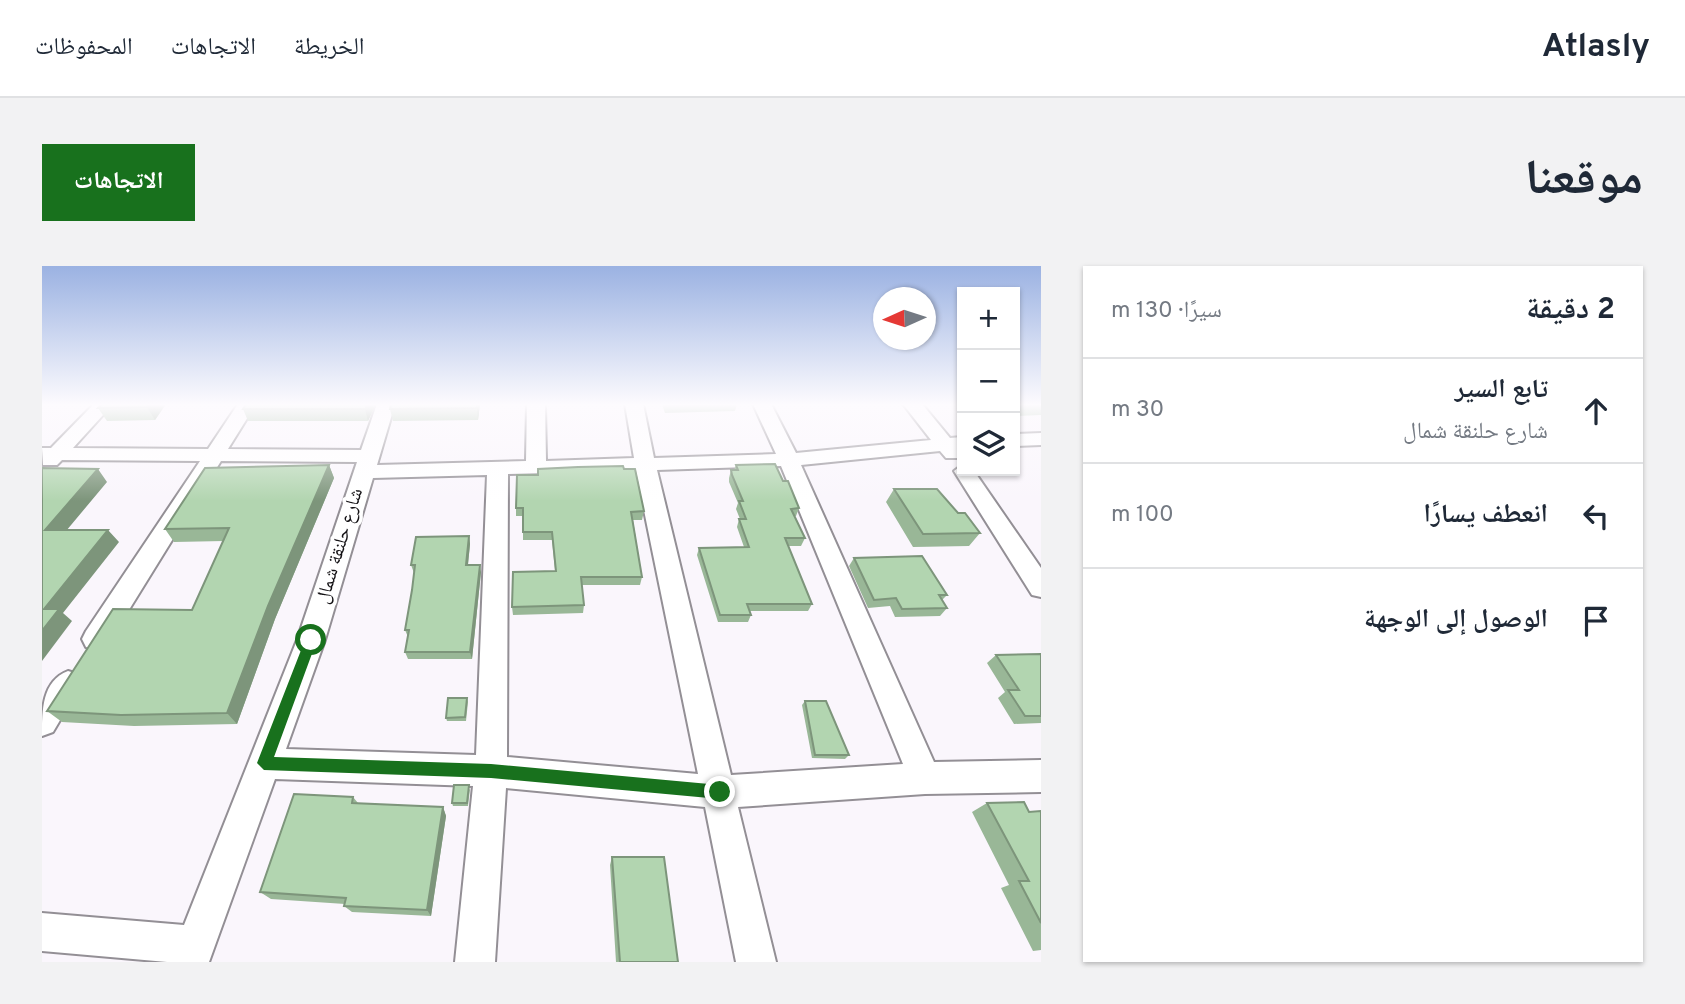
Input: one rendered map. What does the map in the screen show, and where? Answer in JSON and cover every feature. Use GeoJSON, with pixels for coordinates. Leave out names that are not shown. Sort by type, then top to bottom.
{"type":"FeatureCollection","features":[{"type":"Feature","properties":{"kind":"street"},"geometry":{"type":"LineString","coordinates":[[42,470],[49,454],[68,436]]}},
{"type":"Feature","properties":{"kind":"street"},"geometry":{"type":"LineString","coordinates":[[42,722],[227,436]]}},
{"type":"Feature","properties":{"kind":"street","name":"شارع حلنقة شمال"},"geometry":{"type":"LineString","coordinates":[[192,954],[311,640],[375,436]]}},
{"type":"Feature","properties":{"kind":"street"},"geometry":{"type":"LineString","coordinates":[[536,436],[536,467]]}},
{"type":"Feature","properties":{"kind":"street"},"geometry":{"type":"LineString","coordinates":[[640,436],[756,962]]}},
{"type":"Feature","properties":{"kind":"street"},"geometry":{"type":"LineString","coordinates":[[778,436],[925,778]]}},
{"type":"Feature","properties":{"kind":"street"},"geometry":{"type":"LineString","coordinates":[[1020,440],[1041,439]]}},
{"type":"Feature","properties":{"kind":"street"},"geometry":{"type":"LineString","coordinates":[[49,454],[215,455],[366,464],[536,467],[789,460],[954,444]]}},
{"type":"Feature","properties":{"kind":"street"},"geometry":{"type":"LineString","coordinates":[[475,962],[491,771],[498,467]]}},
{"type":"Feature","properties":{"kind":"street"},"geometry":{"type":"LineString","coordinates":[[967,476],[1041,589]]}},
{"type":"Feature","properties":{"kind":"street"},"geometry":{"type":"LineString","coordinates":[[264,763],[491,771],[720,792],[925,778],[1041,776]]}},
{"type":"Feature","properties":{"kind":"street"},"geometry":{"type":"LineString","coordinates":[[42,932],[192,954]]}},
{"type":"Feature","properties":{"kind":"building"},"geometry":{"type":"Polygon","coordinates":[[[775,464],[783,481],[788,481],[799,508],[791,509],[805,538],[785,538],[812,604],[747,604],[751,615],[720,615],[699,548],[749,547],[739,519],[746,519],[739,501],[743,501],[731,470],[738,470],[736,465],[775,464]]]}},
{"type":"Feature","properties":{"kind":"building"},"geometry":{"type":"Polygon","coordinates":[[[329,465],[268,606],[227,713],[121,715],[47,711],[113,609],[192,610],[229,528],[165,529],[205,468],[329,465]]]}},
{"type":"Feature","properties":{"kind":"building"},"geometry":{"type":"Polygon","coordinates":[[[623,466],[624,469],[635,469],[644,511],[631,512],[642,577],[581,577],[584,605],[512,607],[513,572],[556,571],[552,532],[523,532],[523,508],[516,508],[517,475],[538,475],[538,469],[623,466]]]}},
{"type":"Feature","properties":{"kind":"building"},"geometry":{"type":"Polygon","coordinates":[[[42,468],[98,469],[45,530],[108,530],[44,609],[59,609],[42,631],[42,468]]]}},
{"type":"Feature","properties":{"kind":"building"},"geometry":{"type":"Polygon","coordinates":[[[894,489],[937,489],[958,513],[965,513],[980,533],[923,534],[894,489]]]}},
{"type":"Feature","properties":{"kind":"building"},"geometry":{"type":"Polygon","coordinates":[[[469,536],[466,565],[480,565],[470,652],[405,652],[409,630],[405,630],[415,565],[411,565],[416,537],[469,536]]]}},
{"type":"Feature","properties":{"kind":"building"},"geometry":{"type":"Polygon","coordinates":[[[922,556],[947,595],[939,595],[947,608],[902,609],[896,598],[874,600],[854,558],[922,556]]]}},
{"type":"Feature","properties":{"kind":"building"},"geometry":{"type":"Polygon","coordinates":[[[1041,654],[1041,716],[1025,716],[1008,690],[1019,690],[996,655],[1041,654]]]}},
{"type":"Feature","properties":{"kind":"building"},"geometry":{"type":"Polygon","coordinates":[[[448,698],[467,698],[465,717],[446,718],[448,698]]]}},
{"type":"Feature","properties":{"kind":"building"},"geometry":{"type":"Polygon","coordinates":[[[805,701],[826,701],[849,755],[815,755],[805,701]]]}},
{"type":"Feature","properties":{"kind":"building"},"geometry":{"type":"Polygon","coordinates":[[[454,785],[469,785],[467,803],[452,803],[454,785]]]}},
{"type":"Feature","properties":{"kind":"building"},"geometry":{"type":"Polygon","coordinates":[[[294,794],[353,797],[352,803],[443,807],[427,910],[344,906],[346,898],[260,892],[294,794]]]}},
{"type":"Feature","properties":{"kind":"building"},"geometry":{"type":"Polygon","coordinates":[[[1024,802],[1029,812],[1041,811],[1041,923],[1019,881],[1029,881],[987,803],[1024,802]]]}},
{"type":"Feature","properties":{"kind":"building"},"geometry":{"type":"Polygon","coordinates":[[[612,857],[664,857],[678,962],[620,962],[612,857]]]}},
{"type":"Feature","properties":{"kind":"route"},"geometry":{"type":"LineString","coordinates":[[311,640],[264,763],[491,771],[720,792]]}}]}
